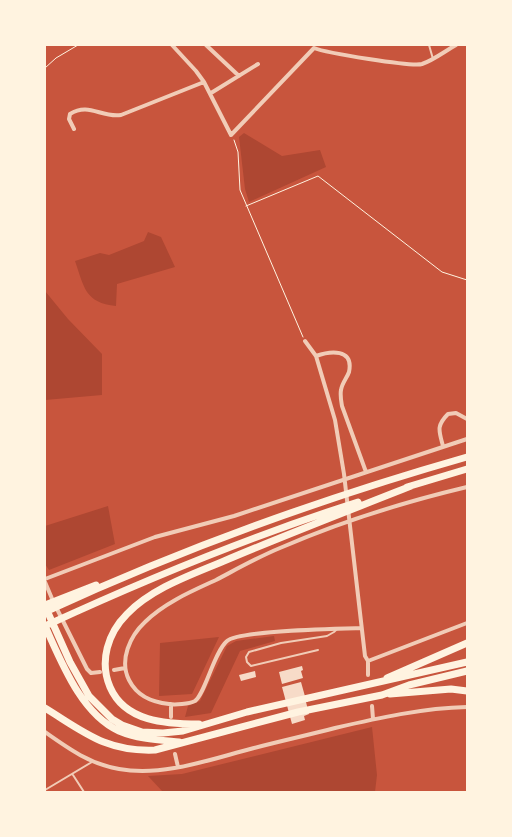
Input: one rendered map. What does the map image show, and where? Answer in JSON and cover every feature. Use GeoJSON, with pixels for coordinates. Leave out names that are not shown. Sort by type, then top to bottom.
{"type":"FeatureCollection","features":[{"type":"Feature","properties":{"kind":"highway"},"geometry":{"type":"LineString","coordinates":[[467,457],[398,477],[292,512],[45,606],[70,662],[84,688],[96,704],[112,719],[132,729],[152,733],[183,732],[247,712],[377,682],[408,677],[467,662]]}},
{"type":"Feature","properties":{"kind":"highway"},"geometry":{"type":"LineString","coordinates":[[182,743],[134,736],[118,731],[106,723],[77,690],[45,626],[172,570],[276,530],[467,469]]}},
{"type":"Feature","properties":{"kind":"highway"},"geometry":{"type":"LineString","coordinates":[[203,725],[157,722],[132,712],[119,701],[109,685],[105,662],[109,643],[118,623],[138,604],[170,586],[281,537],[411,486]]}},
{"type":"Feature","properties":{"kind":"highway"},"geometry":{"type":"LineString","coordinates":[[45,612],[65,599]]}},
{"type":"Feature","properties":{"kind":"highway"},"geometry":{"type":"LineString","coordinates":[[377,682],[467,643]]}},
{"type":"Feature","properties":{"kind":"highway"},"geometry":{"type":"LineString","coordinates":[[382,695],[410,685],[467,671]]}},
{"type":"Feature","properties":{"kind":"highway"},"geometry":{"type":"LineString","coordinates":[[45,708],[88,736],[109,745],[144,750],[163,749],[298,712],[382,695],[451,690],[467,691]]}},
{"type":"Feature","properties":{"kind":"street"},"geometry":{"type":"LineString","coordinates":[[172,45],[204,82],[231,135],[314,47],[384,61],[420,65],[456,45]]}},
{"type":"Feature","properties":{"kind":"street"},"geometry":{"type":"LineString","coordinates":[[206,45],[239,76]]}},
{"type":"Feature","properties":{"kind":"street"},"geometry":{"type":"LineString","coordinates":[[211,93],[258,64]]}},
{"type":"Feature","properties":{"kind":"street"},"geometry":{"type":"LineString","coordinates":[[74,129],[69,119],[70,114],[75,111],[85,108],[114,116],[121,115],[204,82]]}},
{"type":"Feature","properties":{"kind":"street"},"geometry":{"type":"LineString","coordinates":[[305,341],[316,356],[335,420],[344,474],[361,628],[365,656],[368,661],[368,675]]}},
{"type":"Feature","properties":{"kind":"street"},"geometry":{"type":"LineString","coordinates":[[316,356],[330,352],[339,352],[348,361],[350,367],[341,389],[340,397],[366,472]]}},
{"type":"Feature","properties":{"kind":"street"},"geometry":{"type":"LineString","coordinates":[[443,446],[438,430],[448,414],[456,413],[467,420]]}},
{"type":"Feature","properties":{"kind":"street"},"geometry":{"type":"LineString","coordinates":[[100,672],[91,673],[87,669],[45,581],[155,537],[234,516],[467,439]]}},
{"type":"Feature","properties":{"kind":"street"},"geometry":{"type":"LineString","coordinates":[[361,628],[303,630],[238,636],[227,640],[198,697],[194,701],[171,704],[148,699],[141,695],[130,683],[125,668],[126,650],[144,623],[167,606],[193,591],[280,548],[343,523],[467,487]]}},
{"type":"Feature","properties":{"kind":"street"},"geometry":{"type":"LineString","coordinates":[[368,661],[467,623]]}},
{"type":"Feature","properties":{"kind":"street"},"geometry":{"type":"LineString","coordinates":[[114,670],[125,668]]}},
{"type":"Feature","properties":{"kind":"street"},"geometry":{"type":"LineString","coordinates":[[171,704],[171,717]]}},
{"type":"Feature","properties":{"kind":"street"},"geometry":{"type":"LineString","coordinates":[[372,706],[373,720]]}},
{"type":"Feature","properties":{"kind":"street"},"geometry":{"type":"LineString","coordinates":[[45,732],[76,754],[92,762],[121,770],[150,771],[178,767],[373,720],[404,714],[467,707]]}},
{"type":"Feature","properties":{"kind":"street"},"geometry":{"type":"LineString","coordinates":[[176,754],[178,767]]}},
{"type":"Feature","properties":{"kind":"lane"},"geometry":{"type":"LineString","coordinates":[[429,45],[433,59]]}},
{"type":"Feature","properties":{"kind":"lane"},"geometry":{"type":"LineString","coordinates":[[318,650],[251,666],[247,662],[246,657],[249,652],[281,643],[327,636],[337,629]]}},
{"type":"Feature","properties":{"kind":"lane"},"geometry":{"type":"LineString","coordinates":[[45,790],[92,762]]}},
{"type":"Feature","properties":{"kind":"lane"},"geometry":{"type":"LineString","coordinates":[[73,775],[84,792]]}},
{"type":"Feature","properties":{"kind":"path"},"geometry":{"type":"LineString","coordinates":[[45,68],[56,58],[78,45]]}},
{"type":"Feature","properties":{"kind":"path"},"geometry":{"type":"LineString","coordinates":[[231,135],[238,152],[240,190],[305,341]]}},
{"type":"Feature","properties":{"kind":"path"},"geometry":{"type":"LineString","coordinates":[[246,206],[318,176],[442,272],[467,280]]}},
{"type":"Feature","properties":{"kind":"shaded area"},"geometry":{"type":"Polygon","coordinates":[[[244,133],[282,156],[320,150],[326,167],[249,202],[245,189],[239,137],[244,133]]]}},
{"type":"Feature","properties":{"kind":"shaded area"},"geometry":{"type":"Polygon","coordinates":[[[148,232],[161,237],[175,267],[117,284],[116,306],[98,301],[92,297],[84,286],[75,261],[100,253],[109,255],[144,241],[148,232]]]}},
{"type":"Feature","properties":{"kind":"shaded area"},"geometry":{"type":"Polygon","coordinates":[[[45,291],[68,319],[102,354],[102,395],[45,400],[45,291]]]}},
{"type":"Feature","properties":{"kind":"shaded area"},"geometry":{"type":"Polygon","coordinates":[[[108,506],[115,544],[49,570],[45,564],[45,526],[108,506]]]}},
{"type":"Feature","properties":{"kind":"shaded area"},"geometry":{"type":"Polygon","coordinates":[[[274,636],[275,641],[240,651],[211,713],[185,717],[188,706],[200,701],[227,646],[236,641],[274,636]]]}},
{"type":"Feature","properties":{"kind":"shaded area"},"geometry":{"type":"Polygon","coordinates":[[[219,637],[192,694],[159,696],[160,643],[219,637]]]}},
{"type":"Feature","properties":{"kind":"shaded area"},"geometry":{"type":"Polygon","coordinates":[[[372,727],[377,775],[375,792],[163,792],[148,776],[182,774],[372,727]]]}},
{"type":"Feature","properties":{"kind":"building"},"geometry":{"type":"Polygon","coordinates":[[[302,666],[303,678],[282,684],[279,672],[302,666]]]}},
{"type":"Feature","properties":{"kind":"building"},"geometry":{"type":"Polygon","coordinates":[[[255,671],[256,677],[241,681],[239,675],[255,671]]]}},
{"type":"Feature","properties":{"kind":"building"},"geometry":{"type":"Polygon","coordinates":[[[301,682],[308,702],[306,702],[309,714],[304,716],[305,720],[292,724],[282,687],[301,682]]]}}]}
